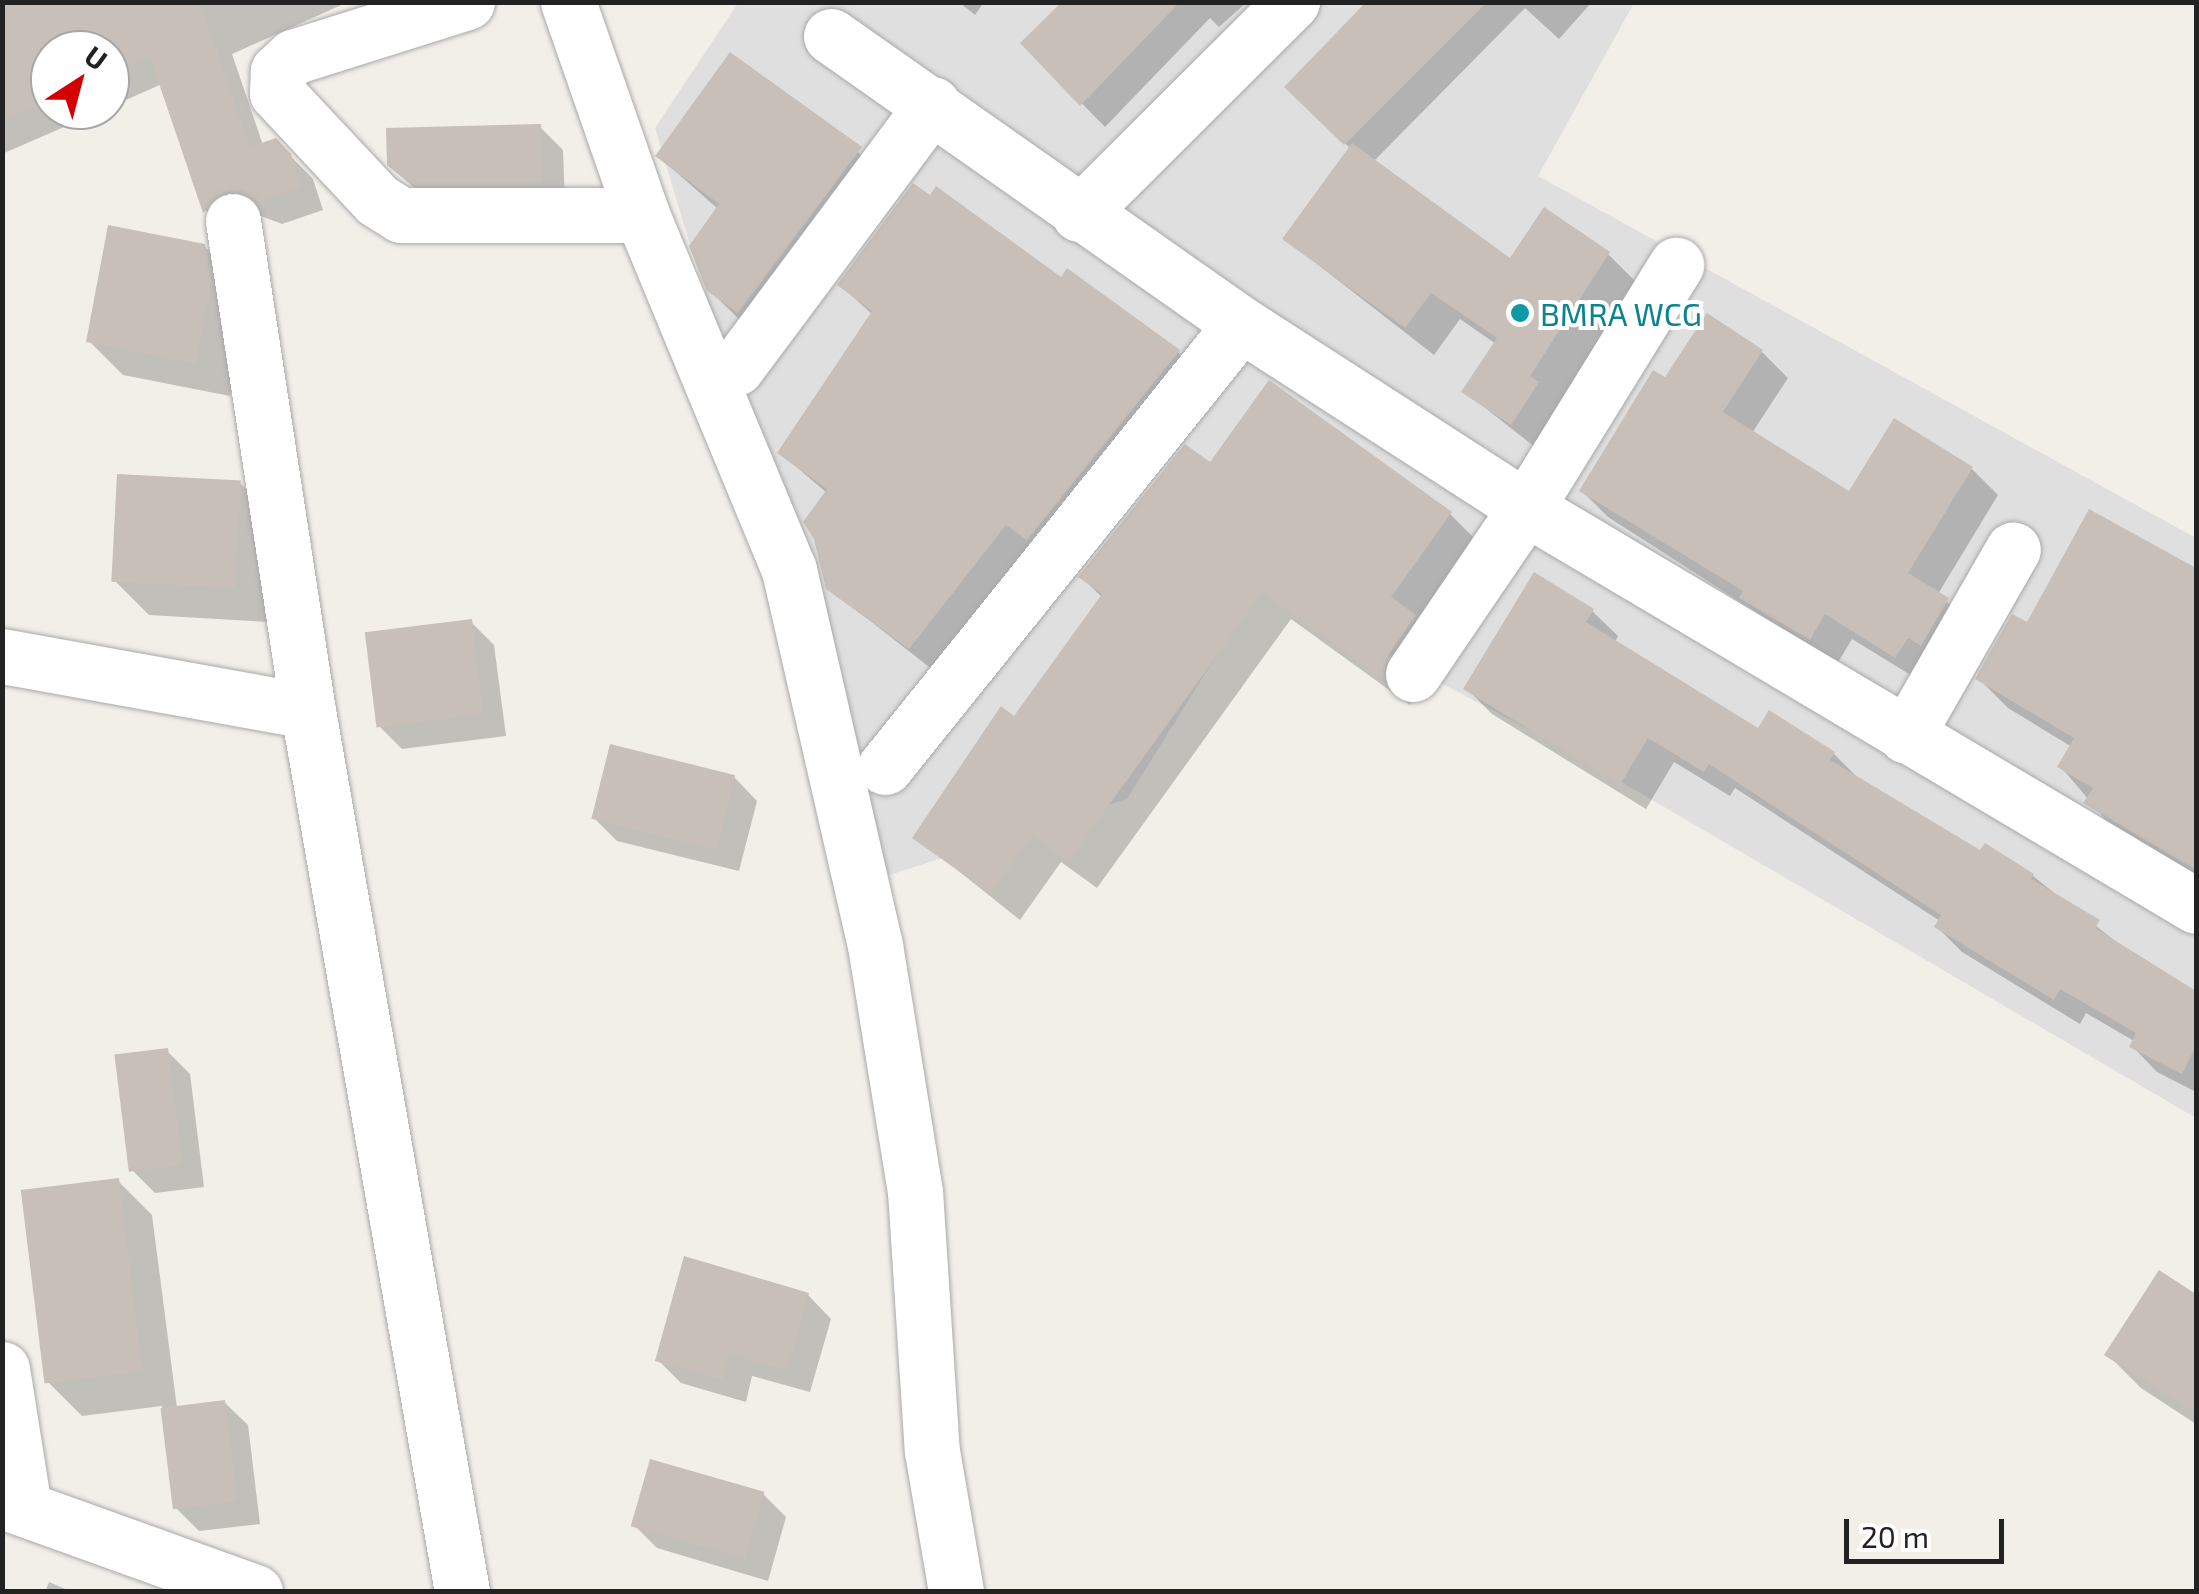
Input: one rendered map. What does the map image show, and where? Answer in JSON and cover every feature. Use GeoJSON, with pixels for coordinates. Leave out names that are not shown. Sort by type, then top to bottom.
{"type":"FeatureCollection","features":[{"type":"Feature","properties":{"kind":"street"},"geometry":{"type":"LineString","coordinates":[[466,2],[292,57],[274,86],[377,200],[401,215],[642,216]]}},
{"type":"Feature","properties":{"kind":"street"},"geometry":{"type":"LineString","coordinates":[[568,2],[642,216],[789,570],[847,815],[916,1191],[932,1451],[956,1592]]}},
{"type":"Feature","properties":{"kind":"street"},"geometry":{"type":"LineString","coordinates":[[1079,214],[1292,2]]}},
{"type":"Feature","properties":{"kind":"street"},"geometry":{"type":"LineString","coordinates":[[831,36],[933,104],[1079,214],[1526,508],[2196,906]]}},
{"type":"Feature","properties":{"kind":"street"},"geometry":{"type":"LineString","coordinates":[[736,368],[933,104]]}},
{"type":"Feature","properties":{"kind":"street"},"geometry":{"type":"LineString","coordinates":[[232,220],[308,711],[462,1592]]}},
{"type":"Feature","properties":{"kind":"street"},"geometry":{"type":"LineString","coordinates":[[1413,674],[1526,508],[1676,265]]}},
{"type":"Feature","properties":{"kind":"street"},"geometry":{"type":"LineString","coordinates":[[885,767],[1241,324]]}},
{"type":"Feature","properties":{"kind":"street"},"geometry":{"type":"LineString","coordinates":[[1906,736],[2014,549]]}},
{"type":"Feature","properties":{"kind":"street"},"geometry":{"type":"LineString","coordinates":[[2,656],[308,711]]}},
{"type":"Feature","properties":{"kind":"street"},"geometry":{"type":"LineString","coordinates":[[2,1370],[13,1504],[254,1592]]}},
{"type":"Feature","properties":{"kind":"shaded area"},"geometry":{"type":"Polygon","coordinates":[[[738,3],[1634,3],[1538,176],[2196,538],[2196,1118],[1558,745],[1259,587],[1127,799],[880,878],[655,128],[738,3]]]}},
{"type":"Feature","properties":{"kind":"building"},"geometry":{"type":"Polygon","coordinates":[[[2,2],[200,2],[250,147],[276,138],[291,154],[302,187],[258,202],[227,190],[203,213],[150,57],[130,66],[130,30],[30,30],[30,109],[2,121],[2,2]]]}},
{"type":"Feature","properties":{"kind":"building"},"geometry":{"type":"Polygon","coordinates":[[[1062,2],[1180,2],[1080,106],[1020,43],[1062,2]]]}},
{"type":"Feature","properties":{"kind":"building"},"geometry":{"type":"Polygon","coordinates":[[[1366,2],[1487,2],[1344,145],[1284,87],[1366,2]]]}},
{"type":"Feature","properties":{"kind":"building"},"geometry":{"type":"Polygon","coordinates":[[[730,52],[862,147],[738,313],[707,291],[689,246],[719,204],[655,156],[730,52]]]}},
{"type":"Feature","properties":{"kind":"building"},"geometry":{"type":"Polygon","coordinates":[[[541,124],[543,184],[410,184],[387,165],[386,128],[541,124]]]}},
{"type":"Feature","properties":{"kind":"building"},"geometry":{"type":"Polygon","coordinates":[[[1352,143],[1510,258],[1544,207],[1610,252],[1530,376],[1539,382],[1511,425],[1461,392],[1497,338],[1431,293],[1405,328],[1282,239],[1352,143]]]}},
{"type":"Feature","properties":{"kind":"building"},"geometry":{"type":"Polygon","coordinates":[[[913,183],[930,195],[936,186],[1061,277],[1067,268],[1180,350],[1027,540],[1006,525],[909,649],[826,589],[814,539],[803,522],[827,489],[777,453],[872,311],[837,285],[913,183]]]}},
{"type":"Feature","properties":{"kind":"building"},"geometry":{"type":"Polygon","coordinates":[[[108,225],[205,244],[211,284],[196,364],[86,342],[108,225]]]}},
{"type":"Feature","properties":{"kind":"building"},"geometry":{"type":"Polygon","coordinates":[[[1707,313],[1763,350],[1723,412],[1849,491],[1894,418],[1973,467],[1908,573],[1949,598],[1921,646],[1908,638],[1895,658],[1825,614],[1810,640],[1739,598],[1743,591],[1579,491],[1653,370],[1665,377],[1707,313]]]}},
{"type":"Feature","properties":{"kind":"building"},"geometry":{"type":"Polygon","coordinates":[[[1269,380],[1452,512],[1391,597],[1416,615],[1387,657],[1383,680],[1262,593],[1068,862],[1032,836],[991,894],[912,838],[1001,706],[1014,716],[1102,594],[1078,577],[1185,444],[1210,462],[1269,380]]]}},
{"type":"Feature","properties":{"kind":"building"},"geometry":{"type":"Polygon","coordinates":[[[117,474],[241,480],[235,588],[111,582],[117,474]]]}},
{"type":"Feature","properties":{"kind":"building"},"geometry":{"type":"Polygon","coordinates":[[[2089,509],[2196,568],[2196,870],[2083,803],[2093,788],[2057,767],[2074,738],[1975,679],[2012,614],[2027,622],[2089,509]]]}},
{"type":"Feature","properties":{"kind":"building"},"geometry":{"type":"Polygon","coordinates":[[[1534,572],[1594,609],[1586,622],[1758,728],[1769,710],[1835,752],[1830,760],[1980,850],[1985,843],[2034,874],[2031,879],[2100,920],[2095,928],[2196,991],[2196,1046],[2182,1074],[2129,1047],[2136,1033],[2060,989],[2054,1000],[1934,927],[1941,915],[1709,764],[1704,772],[1648,738],[1620,785],[1463,689],[1534,572]]]}},
{"type":"Feature","properties":{"kind":"building"},"geometry":{"type":"Polygon","coordinates":[[[472,619],[484,714],[377,727],[365,632],[472,619]]]}},
{"type":"Feature","properties":{"kind":"building"},"geometry":{"type":"Polygon","coordinates":[[[610,744],[735,775],[717,850],[591,819],[610,744]]]}},
{"type":"Feature","properties":{"kind":"building"},"geometry":{"type":"Polygon","coordinates":[[[168,1048],[182,1165],[129,1172],[114,1055],[168,1048]]]}},
{"type":"Feature","properties":{"kind":"building"},"geometry":{"type":"Polygon","coordinates":[[[119,1178],[143,1372],[45,1384],[21,1190],[119,1178]]]}},
{"type":"Feature","properties":{"kind":"building"},"geometry":{"type":"Polygon","coordinates":[[[684,1256],[809,1293],[787,1371],[730,1354],[723,1380],[655,1361],[684,1256]]]}},
{"type":"Feature","properties":{"kind":"building"},"geometry":{"type":"Polygon","coordinates":[[[2159,1270],[2196,1294],[2196,1414],[2104,1355],[2159,1270]]]}},
{"type":"Feature","properties":{"kind":"building"},"geometry":{"type":"Polygon","coordinates":[[[225,1400],[237,1501],[173,1509],[160,1408],[225,1400]]]}},
{"type":"Feature","properties":{"kind":"building"},"geometry":{"type":"Polygon","coordinates":[[[650,1459],[764,1492],[745,1559],[631,1526],[650,1459]]]}},
{"type":"Feature","properties":{"kind":"place","name":"BMRA WCG"},"geometry":{"type":"Point","coordinates":[1520,313]}}]}
